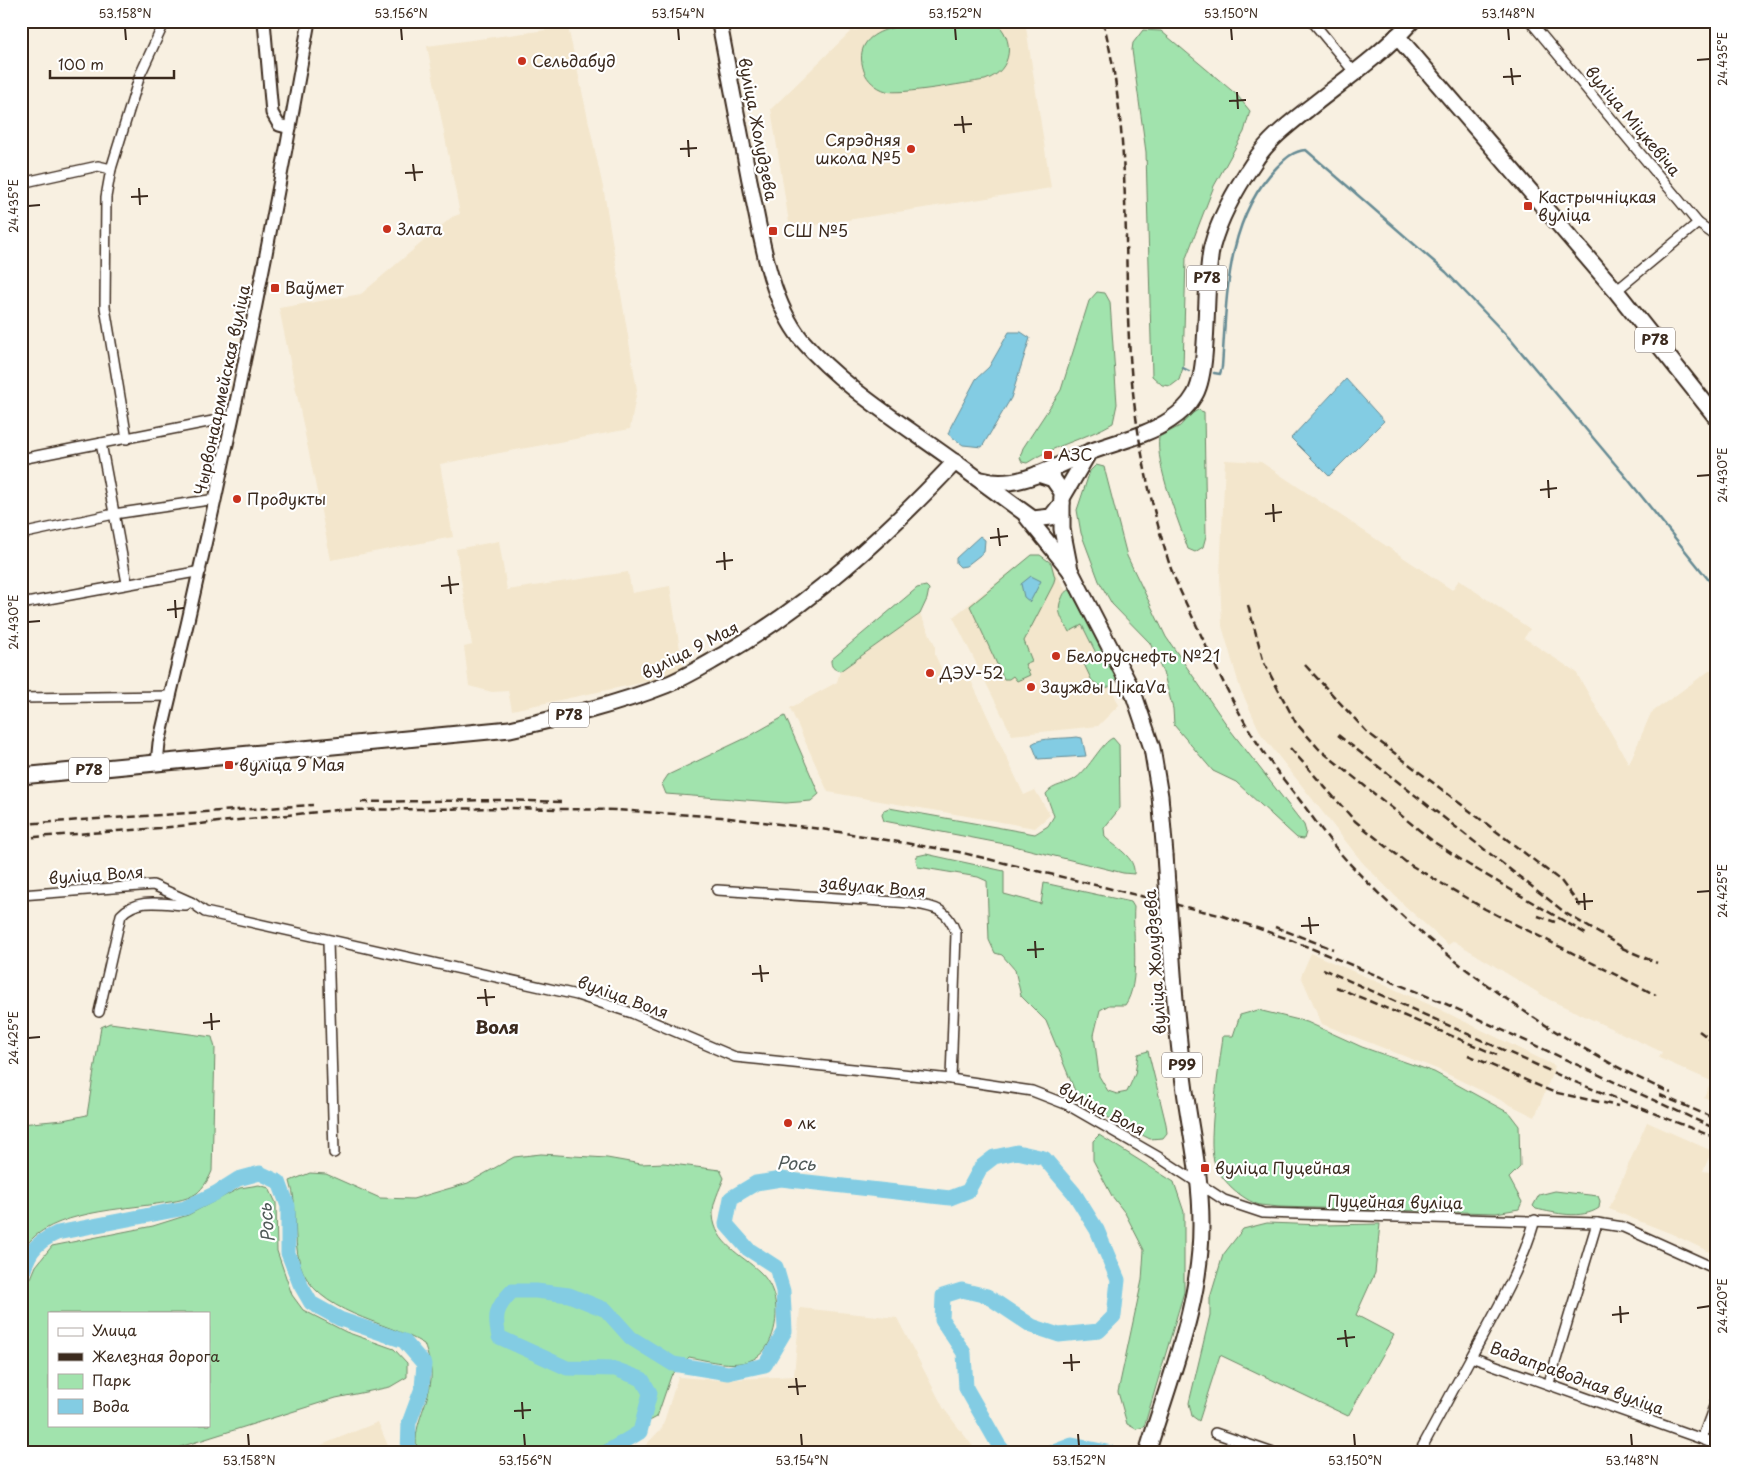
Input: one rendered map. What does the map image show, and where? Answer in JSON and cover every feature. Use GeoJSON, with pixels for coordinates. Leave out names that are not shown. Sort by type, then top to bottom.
{"type":"FeatureCollection","features":[{"type":"Feature","properties":{"kind":"main road","name":"вуліца Жолудзева"},"geometry":{"type":"LineString","coordinates":[[720,21],[762,242],[774,286],[789,320],[802,339],[832,369],[868,399],[955,462]]}},
{"type":"Feature","properties":{"kind":"main road"},"geometry":{"type":"LineString","coordinates":[[1397,36],[1412,21]]}},
{"type":"Feature","properties":{"kind":"main road","name":"Р78"},"geometry":{"type":"LineString","coordinates":[[981,479],[1001,484],[1032,476],[1170,420],[1195,395],[1202,366],[1206,286],[1211,254],[1223,216],[1255,160],[1286,127],[1397,36],[1616,291],[1716,417]]}},
{"type":"Feature","properties":{"kind":"main road"},"geometry":{"type":"LineString","coordinates":[[1062,500],[1060,487],[1053,479],[1032,476],[1019,487],[1016,498],[1026,515],[1039,520],[1051,517],[1062,500],[1089,452]]}},
{"type":"Feature","properties":{"kind":"main road","name":"Р78"},"geometry":{"type":"LineString","coordinates":[[955,462],[981,479],[1026,515]]}},
{"type":"Feature","properties":{"kind":"main road","name":"вуліца 9 Мая"},"geometry":{"type":"LineString","coordinates":[[21,776],[510,729],[619,702],[667,684],[753,637],[806,600],[862,554],[955,462]]}},
{"type":"Feature","properties":{"kind":"main road","name":"Р99"},"geometry":{"type":"LineString","coordinates":[[1062,500],[1062,529],[1070,570]]}},
{"type":"Feature","properties":{"kind":"main road","name":"Р99"},"geometry":{"type":"LineString","coordinates":[[1026,515],[1070,570]]}},
{"type":"Feature","properties":{"kind":"main road","name":"вуліца Жолудзева"},"geometry":{"type":"LineString","coordinates":[[1070,570],[1133,692],[1152,748],[1160,796],[1166,855],[1176,1028],[1198,1184],[1201,1222],[1198,1264],[1191,1315],[1149,1447]]}},
{"type":"Feature","properties":{"kind":"street"},"geometry":{"type":"LineString","coordinates":[[127,439],[105,307],[106,197],[111,169],[140,75],[165,21]]}},
{"type":"Feature","properties":{"kind":"street"},"geometry":{"type":"LineString","coordinates":[[264,21],[272,113],[279,125],[290,128]]}},
{"type":"Feature","properties":{"kind":"street","name":"Чырвонаармейская вуліца"},"geometry":{"type":"LineString","coordinates":[[157,763],[201,571],[233,417],[290,128],[309,21]]}},
{"type":"Feature","properties":{"kind":"street"},"geometry":{"type":"LineString","coordinates":[[1312,21],[1354,72]]}},
{"type":"Feature","properties":{"kind":"street","name":"вуліца Міцкевіча"},"geometry":{"type":"LineString","coordinates":[[1530,21],[1698,223],[1716,236]]}},
{"type":"Feature","properties":{"kind":"street"},"geometry":{"type":"LineString","coordinates":[[21,183],[98,166],[111,169]]}},
{"type":"Feature","properties":{"kind":"street"},"geometry":{"type":"LineString","coordinates":[[1616,291],[1698,223]]}},
{"type":"Feature","properties":{"kind":"street"},"geometry":{"type":"LineString","coordinates":[[21,460],[233,417]]}},
{"type":"Feature","properties":{"kind":"street"},"geometry":{"type":"LineString","coordinates":[[101,444],[126,584]]}},
{"type":"Feature","properties":{"kind":"street"},"geometry":{"type":"LineString","coordinates":[[21,534],[114,514],[216,499]]}},
{"type":"Feature","properties":{"kind":"street"},"geometry":{"type":"LineString","coordinates":[[21,604],[201,571]]}},
{"type":"Feature","properties":{"kind":"street"},"geometry":{"type":"LineString","coordinates":[[21,698],[171,696]]}},
{"type":"Feature","properties":{"kind":"street","name":"вуліца Воля"},"geometry":{"type":"LineString","coordinates":[[21,895],[153,885],[191,902],[205,912],[328,941],[577,995],[632,1013],[735,1057],[951,1079],[1032,1092],[1068,1104],[1160,1158],[1198,1184]]}},
{"type":"Feature","properties":{"kind":"street","name":"завулак Воля"},"geometry":{"type":"LineString","coordinates":[[718,890],[911,903],[932,906],[946,913],[956,933],[951,1079]]}},
{"type":"Feature","properties":{"kind":"street"},"geometry":{"type":"LineString","coordinates":[[99,1012],[121,915],[128,907],[135,904],[186,905],[191,902]]}},
{"type":"Feature","properties":{"kind":"street"},"geometry":{"type":"LineString","coordinates":[[328,941],[334,1153]]}},
{"type":"Feature","properties":{"kind":"street","name":"Пуцейная вуліца"},"geometry":{"type":"LineString","coordinates":[[1198,1184],[1224,1200],[1262,1213],[1597,1222],[1623,1228],[1716,1269]]}},
{"type":"Feature","properties":{"kind":"street","name":"Вадаправодная вуліца"},"geometry":{"type":"LineString","coordinates":[[1535,1220],[1528,1245],[1512,1280],[1471,1357],[1550,1383],[1716,1445]]}},
{"type":"Feature","properties":{"kind":"street"},"geometry":{"type":"LineString","coordinates":[[1550,1383],[1597,1222]]}},
{"type":"Feature","properties":{"kind":"street"},"geometry":{"type":"LineString","coordinates":[[1419,1453],[1471,1357]]}},
{"type":"Feature","properties":{"kind":"street"},"geometry":{"type":"LineString","coordinates":[[1702,1439],[1716,1401]]}},
{"type":"Feature","properties":{"kind":"street"},"geometry":{"type":"LineString","coordinates":[[1216,1433],[1273,1453]]}},
{"type":"Feature","properties":{"kind":"shaded area","name":"Сярэдняя школа №5"},"geometry":{"type":"Polygon","coordinates":[[[917,21],[1025,21],[1051,188],[790,229],[771,109],[851,31],[917,21]]]}},
{"type":"Feature","properties":{"kind":"shaded area"},"geometry":{"type":"Polygon","coordinates":[[[568,27],[604,192],[637,390],[630,429],[440,464],[453,537],[331,560],[279,308],[361,294],[452,217],[460,214],[427,46],[568,27]]]}},
{"type":"Feature","properties":{"kind":"shaded area"},"geometry":{"type":"Polygon","coordinates":[[[1225,460],[1261,462],[1452,590],[1459,580],[1530,629],[1524,638],[1576,672],[1629,764],[1651,713],[1716,666],[1716,1103],[1704,1097],[1711,1081],[1659,1058],[1662,1052],[1550,1000],[1454,941],[1448,945],[1403,904],[1362,862],[1261,734],[1240,688],[1222,626],[1220,577],[1225,460]]]}},
{"type":"Feature","properties":{"kind":"shaded area"},"geometry":{"type":"Polygon","coordinates":[[[499,541],[507,590],[628,572],[632,593],[670,586],[683,668],[655,680],[512,710],[508,691],[492,692],[469,686],[464,647],[472,645],[456,549],[499,541]]]}},
{"type":"Feature","properties":{"kind":"shaded area"},"geometry":{"type":"Polygon","coordinates":[[[1032,555],[1040,555],[1051,563],[1119,705],[1098,726],[1012,735],[953,617],[1032,555]]]}},
{"type":"Feature","properties":{"kind":"shaded area","name":"ДЭУ-52"},"geometry":{"type":"Polygon","coordinates":[[[920,614],[935,645],[935,655],[947,681],[967,672],[1024,795],[1035,790],[1050,815],[1035,828],[828,792],[790,708],[837,682],[840,671],[920,614]]]}},
{"type":"Feature","properties":{"kind":"shaded area"},"geometry":{"type":"Polygon","coordinates":[[[1311,953],[1435,1007],[1555,1066],[1535,1117],[1437,1069],[1322,1024],[1301,976],[1311,953]]]}},
{"type":"Feature","properties":{"kind":"shaded area"},"geometry":{"type":"Polygon","coordinates":[[[1647,1122],[1712,1151],[1703,1171],[1716,1173],[1716,1255],[1672,1234],[1609,1209],[1647,1122]]]}},
{"type":"Feature","properties":{"kind":"shaded area"},"geometry":{"type":"Polygon","coordinates":[[[800,1308],[897,1318],[944,1409],[978,1453],[638,1453],[662,1428],[678,1377],[721,1380],[794,1376],[800,1308]]]}},
{"type":"Feature","properties":{"kind":"shaded area"},"geometry":{"type":"Polygon","coordinates":[[[378,1422],[391,1453],[302,1453],[378,1422]]]}},
{"type":"Feature","properties":{"kind":"green space"},"geometry":{"type":"Polygon","coordinates":[[[940,21],[994,21],[1006,36],[1008,54],[1006,62],[994,76],[985,80],[934,88],[894,92],[886,91],[872,83],[864,71],[862,56],[865,44],[874,36],[899,26],[940,21]]]}},
{"type":"Feature","properties":{"kind":"green space"},"geometry":{"type":"Polygon","coordinates":[[[1143,30],[1161,31],[1237,95],[1250,111],[1244,132],[1214,186],[1186,258],[1183,368],[1179,380],[1171,386],[1162,385],[1152,376],[1146,152],[1132,50],[1133,43],[1143,30]]]}},
{"type":"Feature","properties":{"kind":"green space"},"geometry":{"type":"Polygon","coordinates":[[[1097,292],[1105,293],[1110,302],[1117,404],[1113,423],[1103,429],[1048,451],[1027,463],[1022,462],[1020,457],[1023,448],[1061,390],[1089,301],[1097,292]]]}},
{"type":"Feature","properties":{"kind":"green space"},"geometry":{"type":"Polygon","coordinates":[[[1198,410],[1204,412],[1206,536],[1203,547],[1195,552],[1188,549],[1164,478],[1159,437],[1180,426],[1191,414],[1198,410]]]}},
{"type":"Feature","properties":{"kind":"green space"},"geometry":{"type":"Polygon","coordinates":[[[1096,465],[1104,467],[1127,556],[1166,637],[1231,731],[1304,825],[1306,832],[1304,839],[1297,838],[1236,782],[1213,771],[1174,725],[1173,709],[1164,675],[1150,643],[1112,604],[1099,581],[1081,533],[1077,510],[1090,471],[1096,465]]]}},
{"type":"Feature","properties":{"kind":"green space"},"geometry":{"type":"Polygon","coordinates":[[[1032,555],[1040,555],[1051,563],[1055,578],[1024,641],[1032,661],[1025,664],[1030,675],[1017,681],[1013,676],[1009,679],[1004,679],[970,606],[1032,555]]]}},
{"type":"Feature","properties":{"kind":"green space"},"geometry":{"type":"Polygon","coordinates":[[[926,586],[929,589],[927,599],[920,614],[840,671],[833,667],[831,660],[917,588],[926,586]]]}},
{"type":"Feature","properties":{"kind":"green space"},"geometry":{"type":"Polygon","coordinates":[[[1070,590],[1117,675],[1114,683],[1109,687],[1104,688],[1092,681],[1084,664],[1098,657],[1082,625],[1069,632],[1061,615],[1060,603],[1065,592],[1070,590]]]}},
{"type":"Feature","properties":{"kind":"green space"},"geometry":{"type":"Polygon","coordinates":[[[785,716],[819,794],[811,801],[786,803],[666,794],[662,784],[668,775],[748,737],[785,716]]]}},
{"type":"Feature","properties":{"kind":"green space"},"geometry":{"type":"Polygon","coordinates":[[[1113,738],[1119,745],[1120,808],[1104,828],[1105,837],[1132,862],[1134,874],[1123,873],[1010,845],[884,821],[882,815],[884,810],[889,808],[1035,834],[1048,826],[1054,816],[1046,794],[1052,788],[1068,782],[1081,774],[1104,745],[1113,738]]]}},
{"type":"Feature","properties":{"kind":"green space"},"geometry":{"type":"Polygon","coordinates":[[[926,854],[1004,871],[1004,894],[1041,904],[1044,883],[1131,902],[1134,907],[1135,958],[1133,984],[1125,1005],[1109,1005],[1100,1010],[1094,1035],[1099,1076],[1108,1091],[1117,1094],[1127,1092],[1135,1074],[1138,1054],[1148,1051],[1166,1124],[1167,1133],[1163,1138],[1150,1139],[1103,1115],[1077,1096],[1046,1021],[1021,996],[1015,970],[1002,955],[995,953],[989,940],[987,881],[978,877],[918,867],[917,856],[926,854]]]}},
{"type":"Feature","properties":{"kind":"green space"},"geometry":{"type":"Polygon","coordinates":[[[1258,1010],[1307,1022],[1362,1047],[1434,1072],[1509,1113],[1519,1126],[1520,1167],[1509,1178],[1522,1202],[1519,1209],[1496,1213],[1279,1207],[1260,1205],[1239,1194],[1226,1182],[1214,1161],[1212,1136],[1215,1100],[1223,1036],[1233,1036],[1240,1015],[1258,1010]]]}},
{"type":"Feature","properties":{"kind":"green space"},"geometry":{"type":"Polygon","coordinates":[[[110,1023],[212,1037],[215,1048],[212,1171],[204,1186],[193,1196],[171,1202],[100,1212],[60,1222],[43,1230],[30,1241],[21,1255],[21,1124],[63,1120],[87,1115],[101,1027],[110,1023]]]}},
{"type":"Feature","properties":{"kind":"green space"},"geometry":{"type":"Polygon","coordinates":[[[1099,1135],[1174,1182],[1184,1212],[1184,1292],[1144,1427],[1136,1429],[1127,1424],[1118,1392],[1142,1280],[1144,1250],[1125,1213],[1112,1196],[1093,1160],[1093,1141],[1099,1135]]]}},
{"type":"Feature","properties":{"kind":"green space"},"geometry":{"type":"Polygon","coordinates":[[[541,1154],[607,1158],[641,1164],[664,1163],[720,1170],[724,1178],[714,1206],[715,1225],[719,1234],[730,1248],[760,1272],[771,1288],[776,1306],[773,1334],[762,1353],[754,1359],[744,1362],[722,1363],[689,1357],[671,1376],[657,1417],[590,1453],[418,1453],[416,1435],[431,1379],[430,1366],[424,1344],[336,1305],[320,1294],[308,1281],[300,1264],[296,1243],[294,1202],[290,1181],[310,1173],[326,1174],[380,1198],[413,1199],[468,1183],[514,1157],[541,1154]]]}},
{"type":"Feature","properties":{"kind":"green space"},"geometry":{"type":"Polygon","coordinates":[[[259,1185],[269,1188],[276,1203],[277,1251],[292,1295],[303,1310],[346,1332],[394,1349],[407,1363],[407,1377],[390,1387],[336,1398],[161,1453],[21,1453],[21,1281],[31,1278],[36,1266],[52,1246],[153,1226],[188,1215],[240,1188],[259,1185]]]}},
{"type":"Feature","properties":{"kind":"green space"},"geometry":{"type":"Polygon","coordinates":[[[1555,1191],[1598,1196],[1600,1201],[1599,1208],[1592,1212],[1576,1215],[1536,1209],[1533,1206],[1539,1195],[1555,1191]]]}},
{"type":"Feature","properties":{"kind":"green space"},"geometry":{"type":"Polygon","coordinates":[[[1267,1223],[1323,1225],[1380,1224],[1375,1273],[1356,1315],[1394,1335],[1348,1416],[1220,1355],[1199,1421],[1192,1416],[1189,1403],[1210,1315],[1210,1298],[1223,1255],[1243,1229],[1267,1223]]]}},
{"type":"Feature","properties":{"kind":"water"},"geometry":{"type":"Polygon","coordinates":[[[1009,332],[1021,332],[1030,338],[1011,398],[982,447],[963,445],[948,434],[951,426],[976,379],[989,367],[1009,332]]]}},
{"type":"Feature","properties":{"kind":"water"},"geometry":{"type":"Polygon","coordinates":[[[1346,379],[1384,421],[1329,476],[1291,438],[1346,379]]]}},
{"type":"Feature","properties":{"kind":"water"},"geometry":{"type":"Polygon","coordinates":[[[980,536],[985,540],[984,552],[966,566],[960,567],[956,563],[956,558],[980,536]]]}},
{"type":"Feature","properties":{"kind":"water"},"geometry":{"type":"Polygon","coordinates":[[[1031,576],[1041,581],[1030,602],[1024,597],[1021,584],[1031,576]]]}},
{"type":"Feature","properties":{"kind":"water"},"geometry":{"type":"Polygon","coordinates":[[[1082,738],[1086,756],[1038,759],[1032,744],[1047,739],[1082,738]]]}},
{"type":"Feature","properties":{"kind":"waterway"},"geometry":{"type":"LineString","coordinates":[[1214,373],[1220,374],[1222,367],[1225,314],[1232,261],[1238,235],[1247,211],[1260,188],[1277,167],[1293,153],[1306,150],[1446,272],[1511,340],[1626,477],[1716,589]]}},
{"type":"Feature","properties":{"kind":"waterway"},"geometry":{"type":"LineString","coordinates":[[1183,368],[1189,371]]}},
{"type":"Feature","properties":{"kind":"waterway","name":"Рось"},"geometry":{"type":"LineString","coordinates":[[605,1453],[640,1432],[650,1393],[642,1379],[615,1369],[567,1368],[499,1337],[498,1312],[512,1291],[536,1291],[569,1295],[606,1310],[631,1338],[673,1364],[728,1373],[765,1365],[785,1331],[783,1291],[776,1267],[748,1249],[726,1224],[731,1198],[756,1183],[781,1179],[950,1198],[968,1191],[981,1167],[994,1157],[1017,1152],[1044,1158],[1074,1193],[1097,1230],[1118,1280],[1114,1316],[1099,1331],[1059,1335],[1032,1326],[987,1296],[962,1290],[943,1296],[942,1320],[964,1353],[966,1388],[1005,1453]]}},
{"type":"Feature","properties":{"kind":"waterway","name":"Рось"},"geometry":{"type":"LineString","coordinates":[[21,1281],[28,1257],[32,1251],[42,1241],[57,1233],[185,1208],[216,1193],[238,1179],[260,1173],[279,1182],[288,1206],[288,1253],[300,1284],[311,1303],[340,1319],[404,1341],[424,1364],[422,1388],[409,1423],[408,1453]]}},
{"type":"Feature","properties":{"kind":"waterway","name":"Рось"},"geometry":{"type":"LineString","coordinates":[[1051,1453],[1072,1445],[1112,1453]]}},
{"type":"Feature","properties":{"kind":"railway"},"geometry":{"type":"LineString","coordinates":[[1103,21],[1120,119],[1124,168],[1131,368],[1142,455],[1155,513],[1171,569],[1235,704],[1269,760],[1337,850],[1419,931],[1499,994],[1541,1022],[1584,1049],[1671,1093]]}},
{"type":"Feature","properties":{"kind":"railway"},"geometry":{"type":"LineString","coordinates":[[1248,605],[1264,663],[1296,723],[1319,749],[1434,842],[1469,865],[1586,934]]}},
{"type":"Feature","properties":{"kind":"railway"},"geometry":{"type":"LineString","coordinates":[[1305,665],[1367,732],[1561,881],[1581,907]]}},
{"type":"Feature","properties":{"kind":"railway"},"geometry":{"type":"LineString","coordinates":[[1338,735],[1567,914],[1627,950]]}},
{"type":"Feature","properties":{"kind":"railway"},"geometry":{"type":"LineString","coordinates":[[1290,748],[1355,821],[1407,863],[1485,909],[1656,995]]}},
{"type":"Feature","properties":{"kind":"railway"},"geometry":{"type":"LineString","coordinates":[[361,802],[500,800],[563,802]]}},
{"type":"Feature","properties":{"kind":"railway"},"geometry":{"type":"LineString","coordinates":[[21,824],[313,805]]}},
{"type":"Feature","properties":{"kind":"railway"},"geometry":{"type":"LineString","coordinates":[[21,838],[160,828],[337,810],[508,808],[615,810],[721,817],[821,829],[959,852],[1223,916],[1291,940],[1446,1004],[1716,1129]]}},
{"type":"Feature","properties":{"kind":"railway"},"geometry":{"type":"LineString","coordinates":[[1538,916],[1555,922]]}},
{"type":"Feature","properties":{"kind":"railway"},"geometry":{"type":"LineString","coordinates":[[1275,927],[1333,949]]}},
{"type":"Feature","properties":{"kind":"railway"},"geometry":{"type":"LineString","coordinates":[[1622,948],[1657,963]]}},
{"type":"Feature","properties":{"kind":"railway"},"geometry":{"type":"LineString","coordinates":[[1323,969],[1570,1080],[1716,1138]]}},
{"type":"Feature","properties":{"kind":"railway"},"geometry":{"type":"LineString","coordinates":[[1336,987],[1497,1055]]}},
{"type":"Feature","properties":{"kind":"railway"},"geometry":{"type":"LineString","coordinates":[[1699,1031],[1716,1044]]}},
{"type":"Feature","properties":{"kind":"railway"},"geometry":{"type":"LineString","coordinates":[[1468,1055],[1553,1092],[1618,1106]]}},
{"type":"Feature","properties":{"kind":"railway"},"geometry":{"type":"LineString","coordinates":[[1660,1095],[1716,1119]]}},
{"type":"Feature","properties":{"kind":"place","name":"Сельдабуд"},"geometry":{"type":"Point","coordinates":[522,61]}},
{"type":"Feature","properties":{"kind":"place","name":"Сярэдняя школа №5"},"geometry":{"type":"Point","coordinates":[911,149]}},
{"type":"Feature","properties":{"kind":"place","name":"Кастрычніцкая вуліца"},"geometry":{"type":"Point","coordinates":[1528,206]}},
{"type":"Feature","properties":{"kind":"place","name":"Злата"},"geometry":{"type":"Point","coordinates":[387,229]}},
{"type":"Feature","properties":{"kind":"place","name":"СШ №5"},"geometry":{"type":"Point","coordinates":[773,231]}},
{"type":"Feature","properties":{"kind":"place","name":"Ваўмет"},"geometry":{"type":"Point","coordinates":[275,288]}},
{"type":"Feature","properties":{"kind":"place","name":"АЗС"},"geometry":{"type":"Point","coordinates":[1048,455]}},
{"type":"Feature","properties":{"kind":"place","name":"Продукты"},"geometry":{"type":"Point","coordinates":[237,499]}},
{"type":"Feature","properties":{"kind":"place","name":"Белоруснефть №21"},"geometry":{"type":"Point","coordinates":[1056,656]}},
{"type":"Feature","properties":{"kind":"place","name":"ДЭУ-52"},"geometry":{"type":"Point","coordinates":[930,673]}},
{"type":"Feature","properties":{"kind":"place","name":"Заужды ЦікаVа"},"geometry":{"type":"Point","coordinates":[1031,687]}},
{"type":"Feature","properties":{"kind":"place","name":"вуліца 9 Мая"},"geometry":{"type":"Point","coordinates":[229,765]}},
{"type":"Feature","properties":{"kind":"place","name":"лк"},"geometry":{"type":"Point","coordinates":[788,1123]}},
{"type":"Feature","properties":{"kind":"place","name":"вуліца Пуцейная"},"geometry":{"type":"Point","coordinates":[1205,1168]}},
{"type":"Feature","properties":{"kind":"district","name":"Воля"},"geometry":{"type":"Point","coordinates":[497,1028]}}]}
